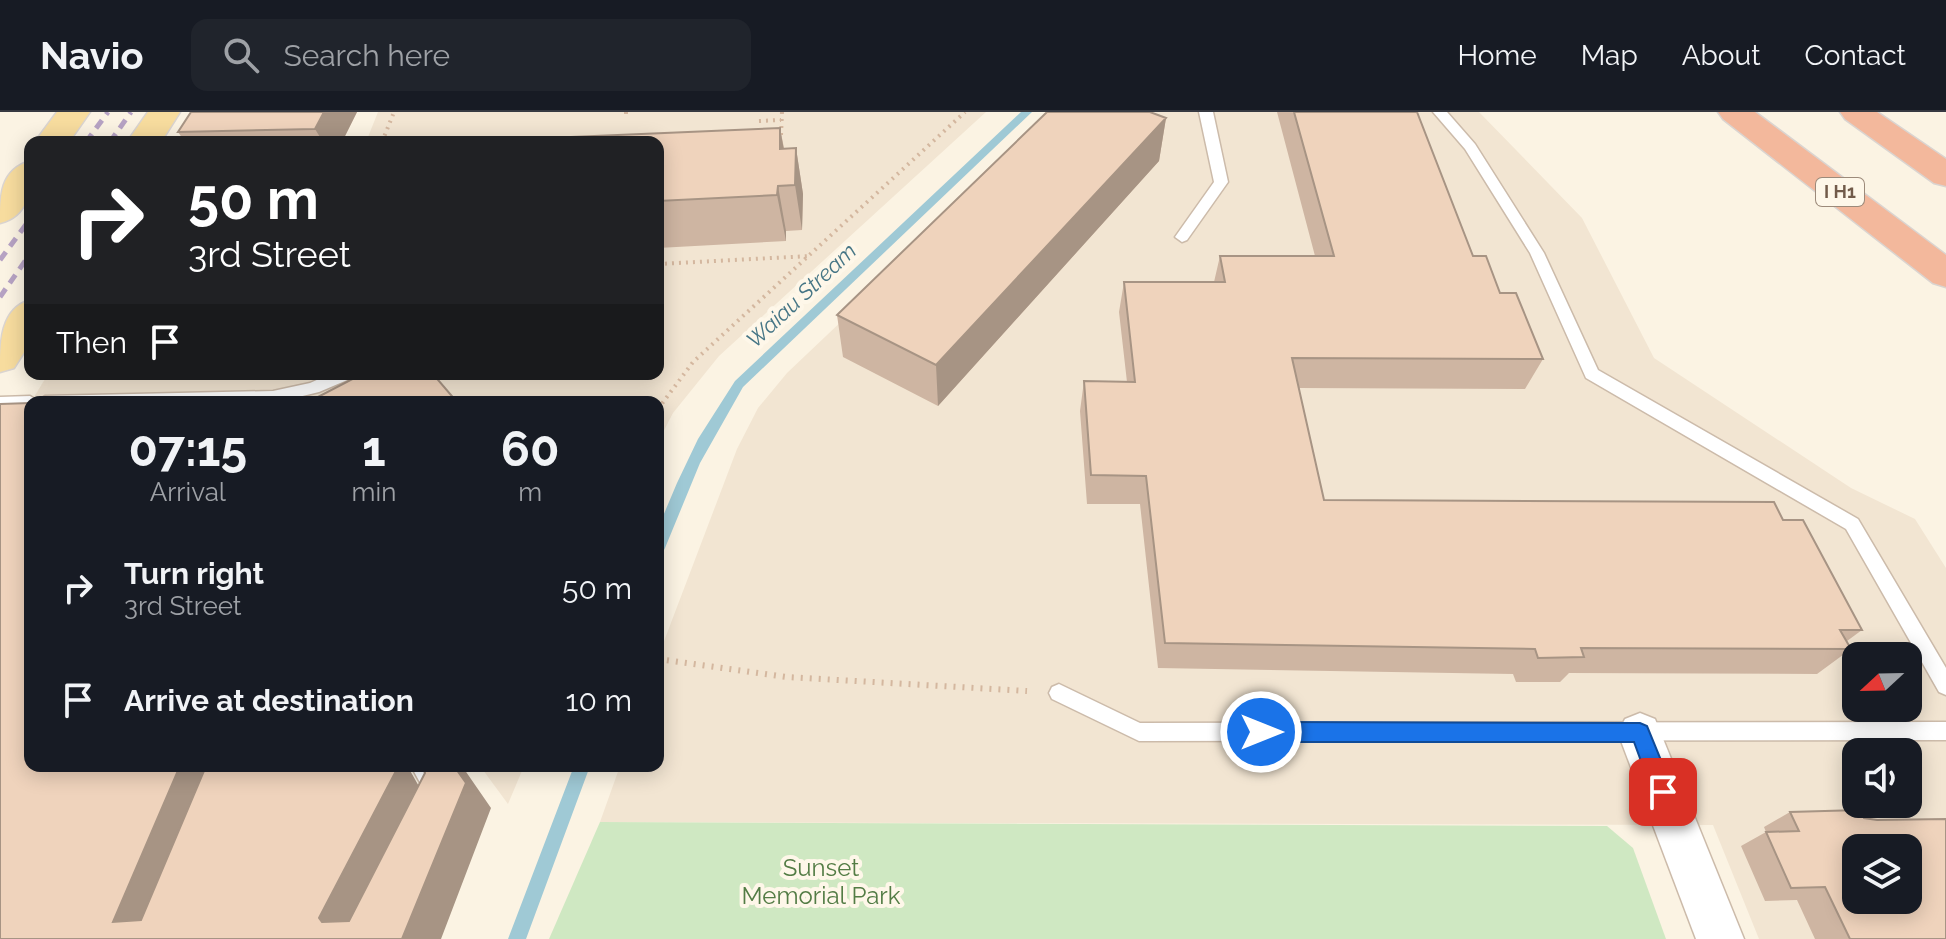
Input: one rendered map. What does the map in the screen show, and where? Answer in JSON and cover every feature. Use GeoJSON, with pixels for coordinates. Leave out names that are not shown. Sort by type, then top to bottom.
{"type":"FeatureCollection","features":[{"type":"Feature","properties":{"kind":"highway","name":"I H1"},"geometry":{"type":"LineString","coordinates":[[1734,112],[1946,274]]}},
{"type":"Feature","properties":{"kind":"highway"},"geometry":{"type":"LineString","coordinates":[[1856,112],[1946,175]]}},
{"type":"Feature","properties":{"kind":"main road"},"geometry":{"type":"LineString","coordinates":[[56,136],[74,112]]}},
{"type":"Feature","properties":{"kind":"main road"},"geometry":{"type":"LineString","coordinates":[[148,136],[164,112]]}},
{"type":"Feature","properties":{"kind":"main road"},"geometry":{"type":"LineString","coordinates":[[0,212],[24,180]]}},
{"type":"Feature","properties":{"kind":"main road"},"geometry":{"type":"LineString","coordinates":[[0,358],[24,322]]}},
{"type":"Feature","properties":{"kind":"street"},"geometry":{"type":"LineString","coordinates":[[1640,733],[1720,939]]}},
{"type":"Feature","properties":{"kind":"lane"},"geometry":{"type":"LineString","coordinates":[[1182,237],[1221,182],[1206,112]]}},
{"type":"Feature","properties":{"kind":"lane"},"geometry":{"type":"LineString","coordinates":[[1440,112],[1470,147],[1537,253],[1592,374],[1852,524],[1946,686]]}},
{"type":"Feature","properties":{"kind":"lane"},"geometry":{"type":"LineString","coordinates":[[277,396],[332,380]]}},
{"type":"Feature","properties":{"kind":"lane"},"geometry":{"type":"LineString","coordinates":[[0,403],[24,402]]}},
{"type":"Feature","properties":{"kind":"lane"},"geometry":{"type":"LineString","coordinates":[[1059,693],[1139,732],[1946,731]]}},
{"type":"Feature","properties":{"kind":"lane"},"geometry":{"type":"LineString","coordinates":[[424,772],[439,797],[432,811]]}},
{"type":"Feature","properties":{"kind":"path"},"geometry":{"type":"LineString","coordinates":[[384,136],[394,112]]}},
{"type":"Feature","properties":{"kind":"path"},"geometry":{"type":"LineString","coordinates":[[780,145],[782,112]]}},
{"type":"Feature","properties":{"kind":"path"},"geometry":{"type":"LineString","coordinates":[[664,401],[693,362],[965,112]]}},
{"type":"Feature","properties":{"kind":"path"},"geometry":{"type":"LineString","coordinates":[[759,121],[781,120]]}},
{"type":"Feature","properties":{"kind":"path"},"geometry":{"type":"LineString","coordinates":[[664,264],[811,256]]}},
{"type":"Feature","properties":{"kind":"path"},"geometry":{"type":"LineString","coordinates":[[664,660],[787,677],[1059,693]]}},
{"type":"Feature","properties":{"kind":"shaded area"},"geometry":{"type":"Polygon","coordinates":[[[378,112],[986,112],[719,356],[673,413],[664,430],[664,396],[35,396],[44,380],[664,380],[664,136],[368,136],[378,112]]]}},
{"type":"Feature","properties":{"kind":"shaded area"},"geometry":{"type":"Polygon","coordinates":[[[1062,112],[1479,112],[1582,218],[1654,358],[1851,488],[1915,519],[1946,568],[1946,939],[1759,939],[1713,825],[600,822],[618,772],[664,772],[664,641],[737,449],[758,408],[787,373],[1062,112]]]}},
{"type":"Feature","properties":{"kind":"shaded area"},"geometry":{"type":"Polygon","coordinates":[[[484,772],[521,772],[508,804],[484,772]]]}},
{"type":"Feature","properties":{"kind":"green space","name":"Sunset Memorial Park"},"geometry":{"type":"Polygon","coordinates":[[[600,822],[1607,826],[1633,848],[1666,939],[549,939],[600,822]]]}},
{"type":"Feature","properties":{"kind":"building"},"geometry":{"type":"Polygon","coordinates":[[[191,112],[324,112],[315,129],[178,132],[191,112]]]}},
{"type":"Feature","properties":{"kind":"building"},"geometry":{"type":"Polygon","coordinates":[[[1047,112],[1150,112],[1166,118],[936,365],[837,315],[1047,112]]]}},
{"type":"Feature","properties":{"kind":"building"},"geometry":{"type":"Polygon","coordinates":[[[1294,112],[1417,112],[1473,256],[1486,256],[1500,293],[1516,293],[1543,359],[1292,358],[1324,500],[1774,502],[1783,520],[1803,520],[1862,630],[1840,630],[1847,642],[1842,642],[1842,649],[1581,648],[1584,657],[1538,658],[1535,649],[1165,643],[1146,476],[1091,475],[1084,381],[1135,382],[1124,282],[1225,282],[1220,256],[1334,256],[1294,112]]]}},
{"type":"Feature","properties":{"kind":"building"},"geometry":{"type":"Polygon","coordinates":[[[780,128],[780,149],[796,148],[795,185],[778,186],[777,195],[664,201],[664,136],[594,136],[780,128]]]}},
{"type":"Feature","properties":{"kind":"building"},"geometry":{"type":"Polygon","coordinates":[[[350,380],[438,380],[452,396],[320,396],[350,380]]]}},
{"type":"Feature","properties":{"kind":"building"},"geometry":{"type":"Polygon","coordinates":[[[24,403],[24,772],[177,772],[113,922],[141,920],[203,772],[395,772],[319,918],[322,922],[349,921],[425,772],[458,772],[466,783],[402,939],[0,939],[0,404],[24,403]]]}},
{"type":"Feature","properties":{"kind":"building"},"geometry":{"type":"Polygon","coordinates":[[[1842,811],[1842,818],[1877,820],[1946,819],[1946,939],[1850,939],[1825,887],[1791,888],[1766,832],[1799,831],[1790,812],[1842,811]]]}},
{"type":"Feature","properties":{"kind":"waterway","name":"Waiau Stream"},"geometry":{"type":"LineString","coordinates":[[664,532],[693,463],[739,384],[1027,112]]}},
{"type":"Feature","properties":{"kind":"waterway","name":"Waiau Stream"},"geometry":{"type":"LineString","coordinates":[[517,939],[580,772]]}},
{"type":"Feature","properties":{"kind":"railway"},"geometry":{"type":"LineString","coordinates":[[90,136],[108,112]]}},
{"type":"Feature","properties":{"kind":"railway"},"geometry":{"type":"LineString","coordinates":[[114,136],[131,112]]}},
{"type":"Feature","properties":{"kind":"railway"},"geometry":{"type":"LineString","coordinates":[[0,260],[24,227]]}},
{"type":"Feature","properties":{"kind":"railway"},"geometry":{"type":"LineString","coordinates":[[0,297],[24,263]]}},
{"type":"Feature","properties":{"kind":"route"},"geometry":{"type":"LineString","coordinates":[[1261,732],[1640,733],[1663,792]]}}]}
